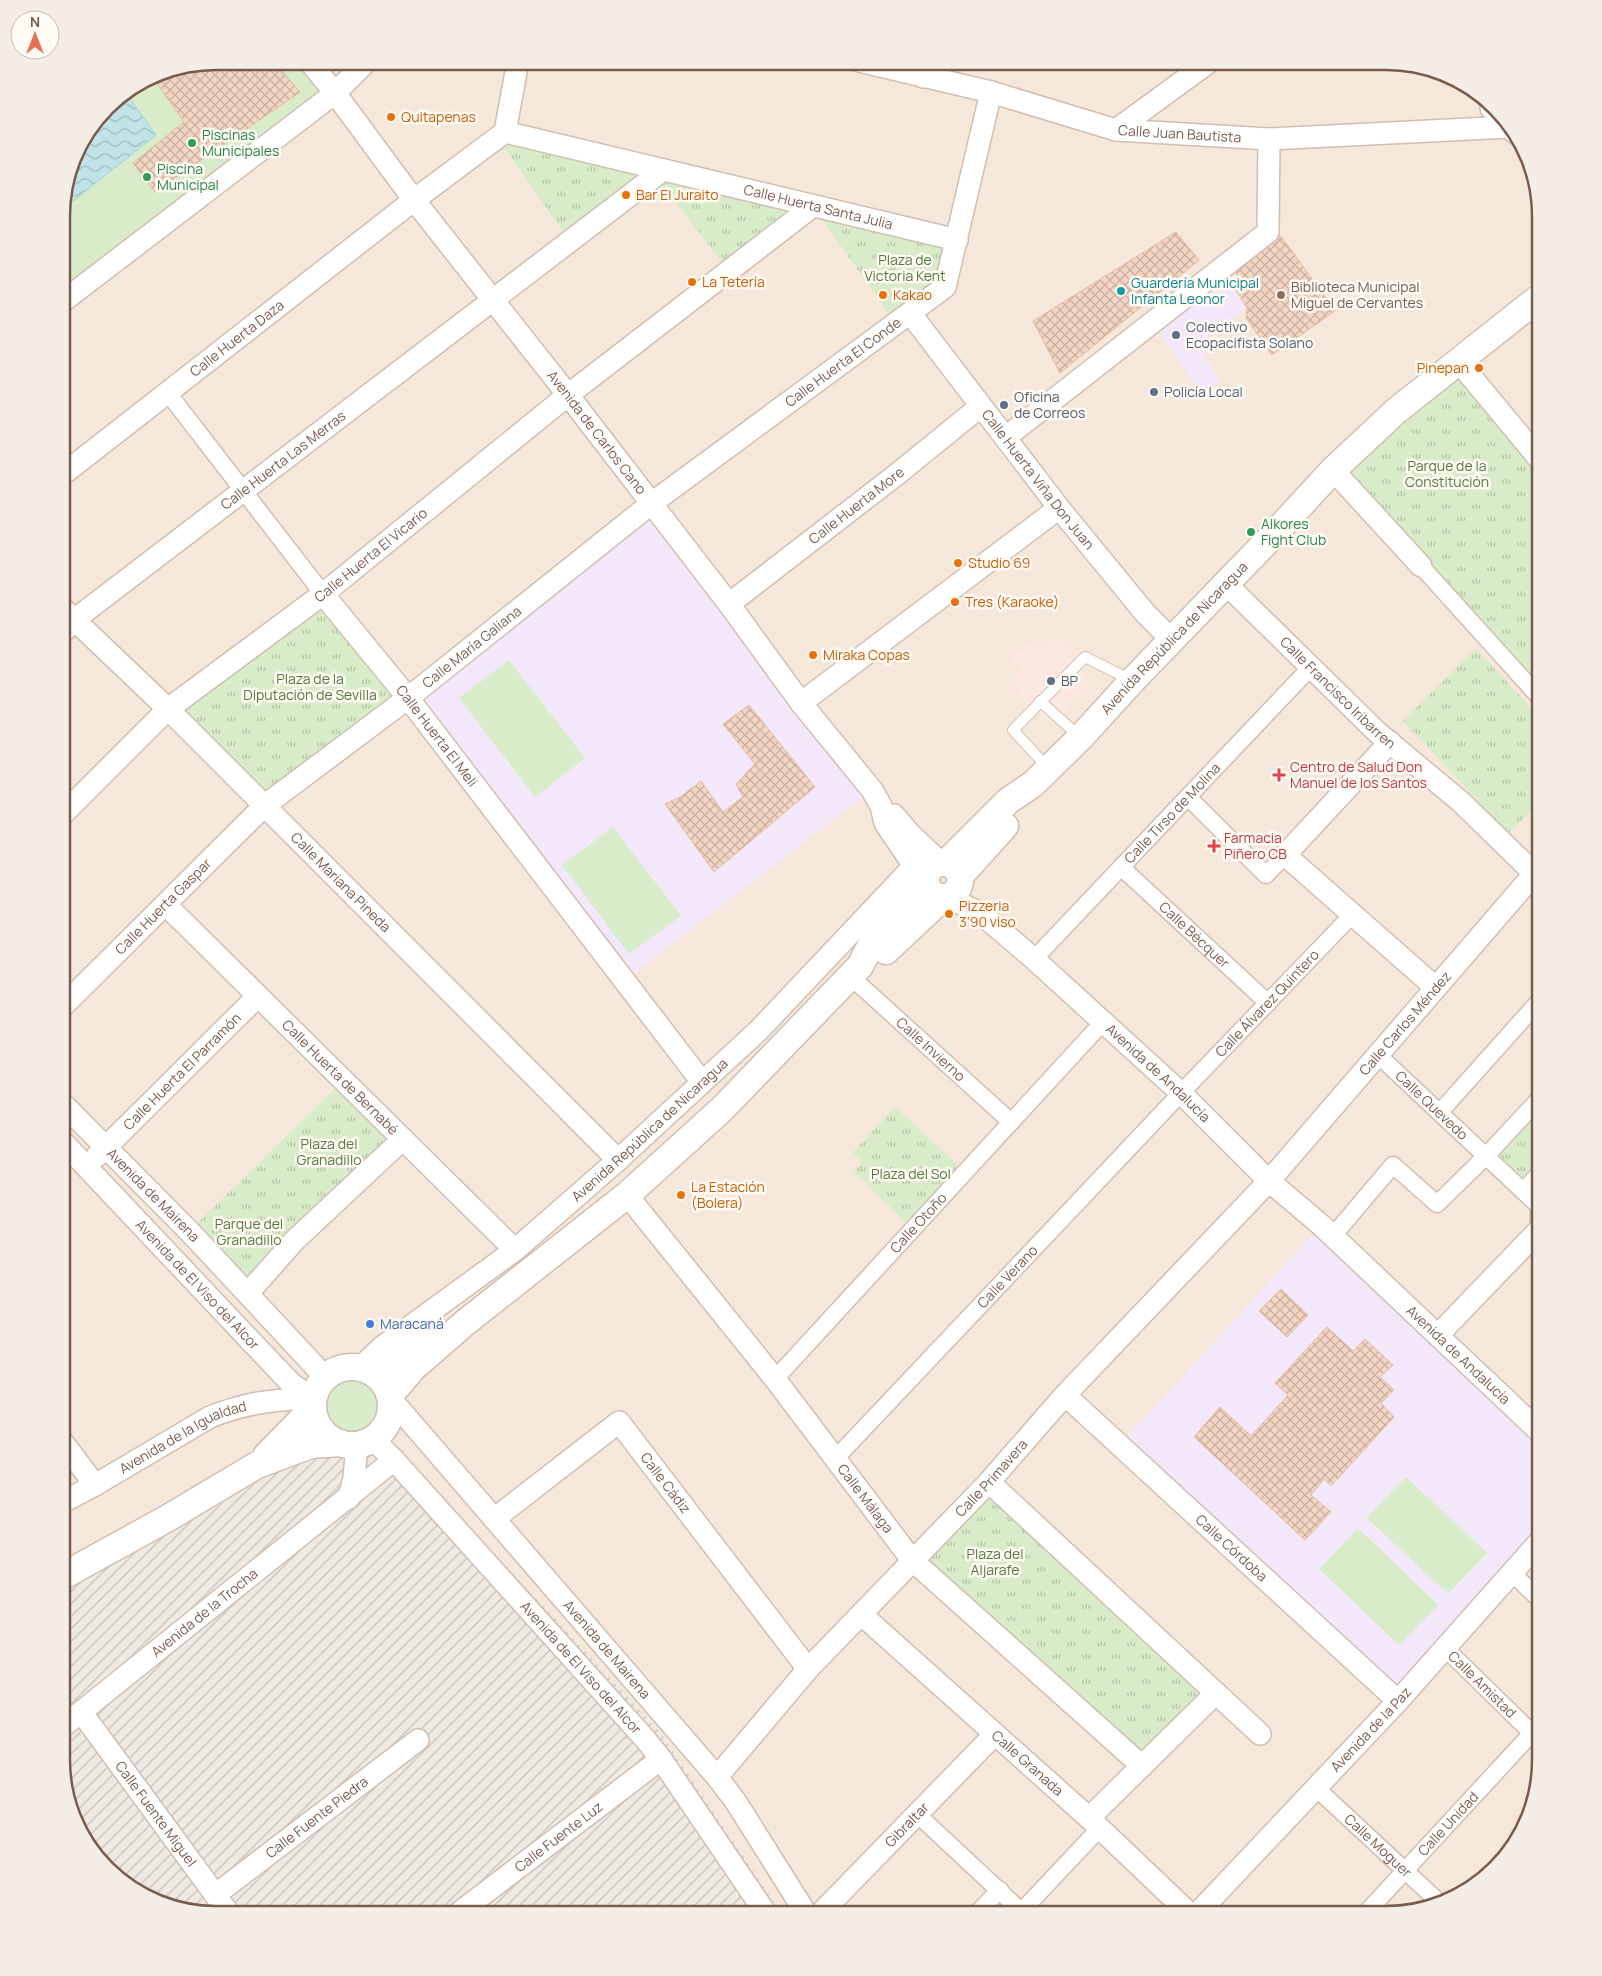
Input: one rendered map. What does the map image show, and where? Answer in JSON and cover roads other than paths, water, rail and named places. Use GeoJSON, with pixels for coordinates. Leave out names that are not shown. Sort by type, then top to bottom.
{"type":"FeatureCollection","features":[{"type":"Feature","properties":{"kind":"street","name":"Avenida de Carlos Cano"},"geometry":{"type":"LineString","coordinates":[[316,70],[414,200],[568,395],[729,604],[801,703],[872,790],[881,806],[896,817],[911,835],[940,878]]}},
{"type":"Feature","properties":{"kind":"street"},"geometry":{"type":"LineString","coordinates":[[70,296],[335,93],[358,70]]}},
{"type":"Feature","properties":{"kind":"street"},"geometry":{"type":"LineString","coordinates":[[505,132],[516,70]]}},
{"type":"Feature","properties":{"kind":"street","name":"Calle Juan Bautista"},"geometry":{"type":"LineString","coordinates":[[895,70],[991,92],[1116,130],[1236,144],[1269,139],[1504,130]]}},
{"type":"Feature","properties":{"kind":"street"},"geometry":{"type":"LineString","coordinates":[[923,77],[933,70]]}},
{"type":"Feature","properties":{"kind":"street"},"geometry":{"type":"LineString","coordinates":[[1116,130],[1198,70]]}},
{"type":"Feature","properties":{"kind":"street","name":"Calle Huerta El Conde"},"geometry":{"type":"LineString","coordinates":[[652,504],[946,287],[991,92]]}},
{"type":"Feature","properties":{"kind":"street","name":"Calle Huerta Santa Julia"},"geometry":{"type":"LineString","coordinates":[[505,132],[957,240]]}},
{"type":"Feature","properties":{"kind":"street","name":"Calle Huerta Daza"},"geometry":{"type":"LineString","coordinates":[[70,469],[414,200],[505,132]]}},
{"type":"Feature","properties":{"kind":"street"},"geometry":{"type":"LineString","coordinates":[[1006,437],[1268,232],[1269,139]]}},
{"type":"Feature","properties":{"kind":"street","name":"Calle Huerta Las Merras"},"geometry":{"type":"LineString","coordinates":[[70,617],[245,491],[663,170]]}},
{"type":"Feature","properties":{"kind":"street","name":"Calle Huerta El Vicario"},"geometry":{"type":"LineString","coordinates":[[70,808],[168,709],[322,594],[568,395],[813,206]]}},
{"type":"Feature","properties":{"kind":"street","name":"Avenida República de Nicaragua"},"geometry":{"type":"LineString","coordinates":[[390,1397],[413,1368],[466,1322],[627,1195],[722,1109],[855,971],[871,945],[940,878],[1008,801],[1041,776],[1081,737],[1332,470],[1396,411],[1532,303]]}},
{"type":"Feature","properties":{"kind":"street","name":"Calle Huerta Viña Don Juan"},"geometry":{"type":"LineString","coordinates":[[910,313],[1059,508],[1145,613],[1172,640]]}},
{"type":"Feature","properties":{"kind":"street"},"geometry":{"type":"LineString","coordinates":[[1458,361],[1532,442]]}},
{"type":"Feature","properties":{"kind":"street","name":"Calle Huerta El Meli"},"geometry":{"type":"LineString","coordinates":[[168,393],[245,491],[322,594],[408,698],[702,1082]]}},
{"type":"Feature","properties":{"kind":"street","name":"Calle Huerta More"},"geometry":{"type":"LineString","coordinates":[[729,604],[982,406]]}},
{"type":"Feature","properties":{"kind":"street"},"geometry":{"type":"LineString","coordinates":[[1332,470],[1532,690]]}},
{"type":"Feature","properties":{"kind":"street","name":"Calle María Galiana"},"geometry":{"type":"LineString","coordinates":[[264,806],[408,698],[652,504]]}},
{"type":"Feature","properties":{"kind":"street"},"geometry":{"type":"LineString","coordinates":[[801,703],[1059,508]]}},
{"type":"Feature","properties":{"kind":"street","name":"Calle Francisco Iribarren"},"geometry":{"type":"LineString","coordinates":[[1226,584],[1377,732],[1461,802],[1532,867]]}},
{"type":"Feature","properties":{"kind":"street","name":"Calle Mariana Pineda"},"geometry":{"type":"LineString","coordinates":[[70,623],[168,709],[618,1160]]}},
{"type":"Feature","properties":{"kind":"street","name":"Calle Tirso de Molina"},"geometry":{"type":"LineString","coordinates":[[1034,959],[1311,667]]}},
{"type":"Feature","properties":{"kind":"street"},"geometry":{"type":"LineString","coordinates":[[1188,797],[1266,875],[1390,742]]}},
{"type":"Feature","properties":{"kind":"street","name":"Calle Huerta Gaspar"},"geometry":{"type":"LineString","coordinates":[[70,999],[264,806]]}},
{"type":"Feature","properties":{"kind":"street"},"geometry":{"type":"LineString","coordinates":[[1285,855],[1435,987]]}},
{"type":"Feature","properties":{"kind":"street","name":"Calle Bécquer"},"geometry":{"type":"LineString","coordinates":[[1121,867],[1268,1003]]}},
{"type":"Feature","properties":{"kind":"street","name":"Avenida República de Nicaragua"},"geometry":{"type":"LineString","coordinates":[[365,1369],[382,1347],[515,1250],[618,1160],[759,1030],[940,878]]}},
{"type":"Feature","properties":{"kind":"street","name":"Avenida de Andalucía"},"geometry":{"type":"LineString","coordinates":[[940,878],[1034,959],[1180,1093],[1269,1181],[1438,1335],[1532,1424]]}},
{"type":"Feature","properties":{"kind":"street","name":"Calle Carlos Méndez"},"geometry":{"type":"LineString","coordinates":[[1269,1181],[1435,987],[1532,880]]}},
{"type":"Feature","properties":{"kind":"street","name":"Calle Huerta de Bernabé"},"geometry":{"type":"LineString","coordinates":[[166,905],[515,1250]]}},
{"type":"Feature","properties":{"kind":"street","name":"Calle Álvarez Quintero"},"geometry":{"type":"LineString","coordinates":[[1180,1093],[1352,914]]}},
{"type":"Feature","properties":{"kind":"street","name":"Calle Invierno"},"geometry":{"type":"LineString","coordinates":[[855,971],[1011,1122]]}},
{"type":"Feature","properties":{"kind":"street","name":"Calle Huerta El Parramón"},"geometry":{"type":"LineString","coordinates":[[107,1148],[258,996]]}},
{"type":"Feature","properties":{"kind":"street"},"geometry":{"type":"LineString","coordinates":[[1440,1112],[1532,1009]]}},
{"type":"Feature","properties":{"kind":"street","name":"Calle Otoño"},"geometry":{"type":"LineString","coordinates":[[775,1379],[1103,1022]]}},
{"type":"Feature","properties":{"kind":"street","name":"Calle Quevedo"},"geometry":{"type":"LineString","coordinates":[[1377,1054],[1523,1191]]}},
{"type":"Feature","properties":{"kind":"street","name":"Calle Verano"},"geometry":{"type":"LineString","coordinates":[[835,1459],[1180,1093]]}},
{"type":"Feature","properties":{"kind":"street"},"geometry":{"type":"LineString","coordinates":[[1332,1237],[1393,1165],[1437,1204],[1486,1156],[1532,1107]]}},
{"type":"Feature","properties":{"kind":"street","name":"Avenida de Mairena"},"geometry":{"type":"LineString","coordinates":[[70,1111],[248,1293],[316,1396]]}},
{"type":"Feature","properties":{"kind":"street"},"geometry":{"type":"LineString","coordinates":[[248,1293],[295,1240],[403,1139]]}},
{"type":"Feature","properties":{"kind":"street"},"geometry":{"type":"LineString","coordinates":[[86,1165],[107,1148]]}},
{"type":"Feature","properties":{"kind":"street","name":"Avenida de El Viso del Alcor"},"geometry":{"type":"LineString","coordinates":[[70,1149],[283,1375],[293,1385],[316,1396]]}},
{"type":"Feature","properties":{"kind":"street","name":"Calle Primavera"},"geometry":{"type":"LineString","coordinates":[[717,1777],[808,1670],[989,1482],[1065,1395],[1269,1181]]}},
{"type":"Feature","properties":{"kind":"street"},"geometry":{"type":"LineString","coordinates":[[1532,1182],[1523,1191],[1532,1199]]}},
{"type":"Feature","properties":{"kind":"street","name":"Calle Málaga"},"geometry":{"type":"LineString","coordinates":[[627,1195],[775,1379],[912,1560],[1142,1766]]}},
{"type":"Feature","properties":{"kind":"street"},"geometry":{"type":"LineString","coordinates":[[1438,1335],[1532,1238]]}},
{"type":"Feature","properties":{"kind":"street","name":"Avenida República de Nicaragua"},"geometry":{"type":"LineString","coordinates":[[365,1369],[466,1322]]}},
{"type":"Feature","properties":{"kind":"street"},"geometry":{"type":"LineString","coordinates":[[70,1572],[168,1518],[257,1465],[311,1445],[357,1442],[382,1431],[388,1421],[391,1410],[390,1397],[382,1380],[365,1369],[343,1368],[316,1396],[299,1424],[257,1465]]}},
{"type":"Feature","properties":{"kind":"street","name":"Calle Córdoba"},"geometry":{"type":"LineString","coordinates":[[1065,1395],[1398,1701]]}},
{"type":"Feature","properties":{"kind":"street"},"geometry":{"type":"LineString","coordinates":[[316,1396],[315,1420],[321,1430],[330,1438],[357,1442]]}},
{"type":"Feature","properties":{"kind":"street","name":"Avenida de la Igualdad"},"geometry":{"type":"LineString","coordinates":[[70,1498],[223,1411],[275,1401],[316,1396]]}},
{"type":"Feature","properties":{"kind":"street","name":"Avenida de Mairena"},"geometry":{"type":"LineString","coordinates":[[390,1397],[717,1777],[736,1802],[801,1906]]}},
{"type":"Feature","properties":{"kind":"street","name":"Calle Cádiz"},"geometry":{"type":"LineString","coordinates":[[494,1519],[619,1422],[808,1670]]}},
{"type":"Feature","properties":{"kind":"street"},"geometry":{"type":"LineString","coordinates":[[349,1498],[354,1478],[357,1442]]}},
{"type":"Feature","properties":{"kind":"street","name":"Avenida de El Viso del Alcor"},"geometry":{"type":"LineString","coordinates":[[357,1442],[394,1460],[661,1759],[761,1906]]}},
{"type":"Feature","properties":{"kind":"street"},"geometry":{"type":"LineString","coordinates":[[70,1452],[95,1485]]}},
{"type":"Feature","properties":{"kind":"street","name":"Avenida de la Trocha"},"geometry":{"type":"LineString","coordinates":[[70,1722],[394,1460]]}},
{"type":"Feature","properties":{"kind":"street"},"geometry":{"type":"LineString","coordinates":[[989,1482],[1260,1734]]}},
{"type":"Feature","properties":{"kind":"street","name":"Avenida de la Paz"},"geometry":{"type":"LineString","coordinates":[[1204,1906],[1398,1701],[1532,1550]]}},
{"type":"Feature","properties":{"kind":"street"},"geometry":{"type":"LineString","coordinates":[[1511,1572],[1532,1592]]}},
{"type":"Feature","properties":{"kind":"street","name":"Calle Granada"},"geometry":{"type":"LineString","coordinates":[[862,1615],[1095,1823],[1182,1906]]}},
{"type":"Feature","properties":{"kind":"street","name":"Calle Amistad"},"geometry":{"type":"LineString","coordinates":[[1445,1648],[1532,1734]]}},
{"type":"Feature","properties":{"kind":"street"},"geometry":{"type":"LineString","coordinates":[[1026,1906],[1142,1766],[1216,1693]]}},
{"type":"Feature","properties":{"kind":"street","name":"Calle Fuente Miguel"},"geometry":{"type":"LineString","coordinates":[[82,1713],[218,1906]]}},
{"type":"Feature","properties":{"kind":"street","name":"Gibraltar"},"geometry":{"type":"LineString","coordinates":[[828,1906],[995,1734]]}},
{"type":"Feature","properties":{"kind":"street","name":"Calle Fuente Piedra"},"geometry":{"type":"LineString","coordinates":[[218,1906],[418,1740]]}},
{"type":"Feature","properties":{"kind":"street","name":"Calle Unidad"},"geometry":{"type":"LineString","coordinates":[[1372,1906],[1532,1742]]}},
{"type":"Feature","properties":{"kind":"street","name":"Calle Fuente Luz"},"geometry":{"type":"LineString","coordinates":[[468,1906],[661,1759]]}},
{"type":"Feature","properties":{"kind":"street","name":"Calle Moguer"},"geometry":{"type":"LineString","coordinates":[[1315,1787],[1435,1897]]}},
{"type":"Feature","properties":{"kind":"street"},"geometry":{"type":"LineString","coordinates":[[917,1814],[1000,1890],[1014,1906]]}},
{"type":"Feature","properties":{"kind":"street"},"geometry":{"type":"LineString","coordinates":[[984,1906],[1000,1890]]}},
{"type":"Feature","properties":{"kind":"lane"},"geometry":{"type":"LineString","coordinates":[[1041,776],[1013,730],[1040,701],[1085,657],[1132,681]]}},
{"type":"Feature","properties":{"kind":"lane"},"geometry":{"type":"LineString","coordinates":[[1040,701],[1081,737]]}},
{"type":"Feature","properties":{"kind":"water"},"geometry":{"type":"Polygon","coordinates":[[[130,98],[156,135],[71,203],[75,178],[81,160],[90,143],[100,127],[127,100],[130,98]]]}},
{"type":"Feature","properties":{"kind":"place","name":"Quitapenas"},"geometry":{"type":"Point","coordinates":[391,117]}},
{"type":"Feature","properties":{"kind":"place","name":"Piscinas Municipales"},"geometry":{"type":"Point","coordinates":[192,143]}},
{"type":"Feature","properties":{"kind":"place","name":"Piscina Municipal"},"geometry":{"type":"Point","coordinates":[147,177]}},
{"type":"Feature","properties":{"kind":"place","name":"Bar El Juraito"},"geometry":{"type":"Point","coordinates":[626,195]}},
{"type":"Feature","properties":{"kind":"place","name":"La Tetería"},"geometry":{"type":"Point","coordinates":[692,282]}},
{"type":"Feature","properties":{"kind":"place","name":"Guardería Municipal Infanta Leonor"},"geometry":{"type":"Point","coordinates":[1121,291]}},
{"type":"Feature","properties":{"kind":"place","name":"Kakao"},"geometry":{"type":"Point","coordinates":[883,295]}},
{"type":"Feature","properties":{"kind":"place","name":"Biblioteca Municipal Miguel de Cervantes"},"geometry":{"type":"Point","coordinates":[1281,295]}},
{"type":"Feature","properties":{"kind":"place","name":"Colectivo Ecopacifista Solano"},"geometry":{"type":"Point","coordinates":[1176,335]}},
{"type":"Feature","properties":{"kind":"place","name":"Pinepan"},"geometry":{"type":"Point","coordinates":[1479,368]}},
{"type":"Feature","properties":{"kind":"place","name":"Policía Local"},"geometry":{"type":"Point","coordinates":[1154,392]}},
{"type":"Feature","properties":{"kind":"place","name":"Oficina de Correos"},"geometry":{"type":"Point","coordinates":[1004,405]}},
{"type":"Feature","properties":{"kind":"place","name":"Alkores Fight Club"},"geometry":{"type":"Point","coordinates":[1251,532]}},
{"type":"Feature","properties":{"kind":"place","name":"Studio 69"},"geometry":{"type":"Point","coordinates":[958,563]}},
{"type":"Feature","properties":{"kind":"place","name":"Tres (Karaoke)"},"geometry":{"type":"Point","coordinates":[955,602]}},
{"type":"Feature","properties":{"kind":"place","name":"Miraka Copas"},"geometry":{"type":"Point","coordinates":[813,655]}},
{"type":"Feature","properties":{"kind":"place","name":"BP"},"geometry":{"type":"Point","coordinates":[1051,681]}},
{"type":"Feature","properties":{"kind":"place","name":"Centro de Salud Don Manuel de los Santos"},"geometry":{"type":"Point","coordinates":[1279,775]}},
{"type":"Feature","properties":{"kind":"place","name":"Farmacia Piñero CB"},"geometry":{"type":"Point","coordinates":[1214,846]}},
{"type":"Feature","properties":{"kind":"place","name":"Pizzeria 3’90 viso"},"geometry":{"type":"Point","coordinates":[949,914]}},
{"type":"Feature","properties":{"kind":"place","name":"La Estación (Bolera)"},"geometry":{"type":"Point","coordinates":[681,1195]}},
{"type":"Feature","properties":{"kind":"place","name":"Maracaná"},"geometry":{"type":"Point","coordinates":[370,1324]}},
{"type":"Feature","properties":{"kind":"park label","name":"Plaza de Victoria Kent"},"geometry":{"type":"Point","coordinates":[905,268]}},
{"type":"Feature","properties":{"kind":"park label","name":"Parque de la Constitución"},"geometry":{"type":"Point","coordinates":[1447,474]}},
{"type":"Feature","properties":{"kind":"park label","name":"Plaza de la Diputación de Sevilla"},"geometry":{"type":"Point","coordinates":[310,688]}},
{"type":"Feature","properties":{"kind":"park label","name":"Plaza del Granadillo"},"geometry":{"type":"Point","coordinates":[329,1152]}},
{"type":"Feature","properties":{"kind":"park label","name":"Plaza del Sol"},"geometry":{"type":"Point","coordinates":[911,1174]}},
{"type":"Feature","properties":{"kind":"park label","name":"Parque del Granadillo"},"geometry":{"type":"Point","coordinates":[249,1232]}},
{"type":"Feature","properties":{"kind":"park label","name":"Plaza del Aljarafe"},"geometry":{"type":"Point","coordinates":[995,1562]}}]}
